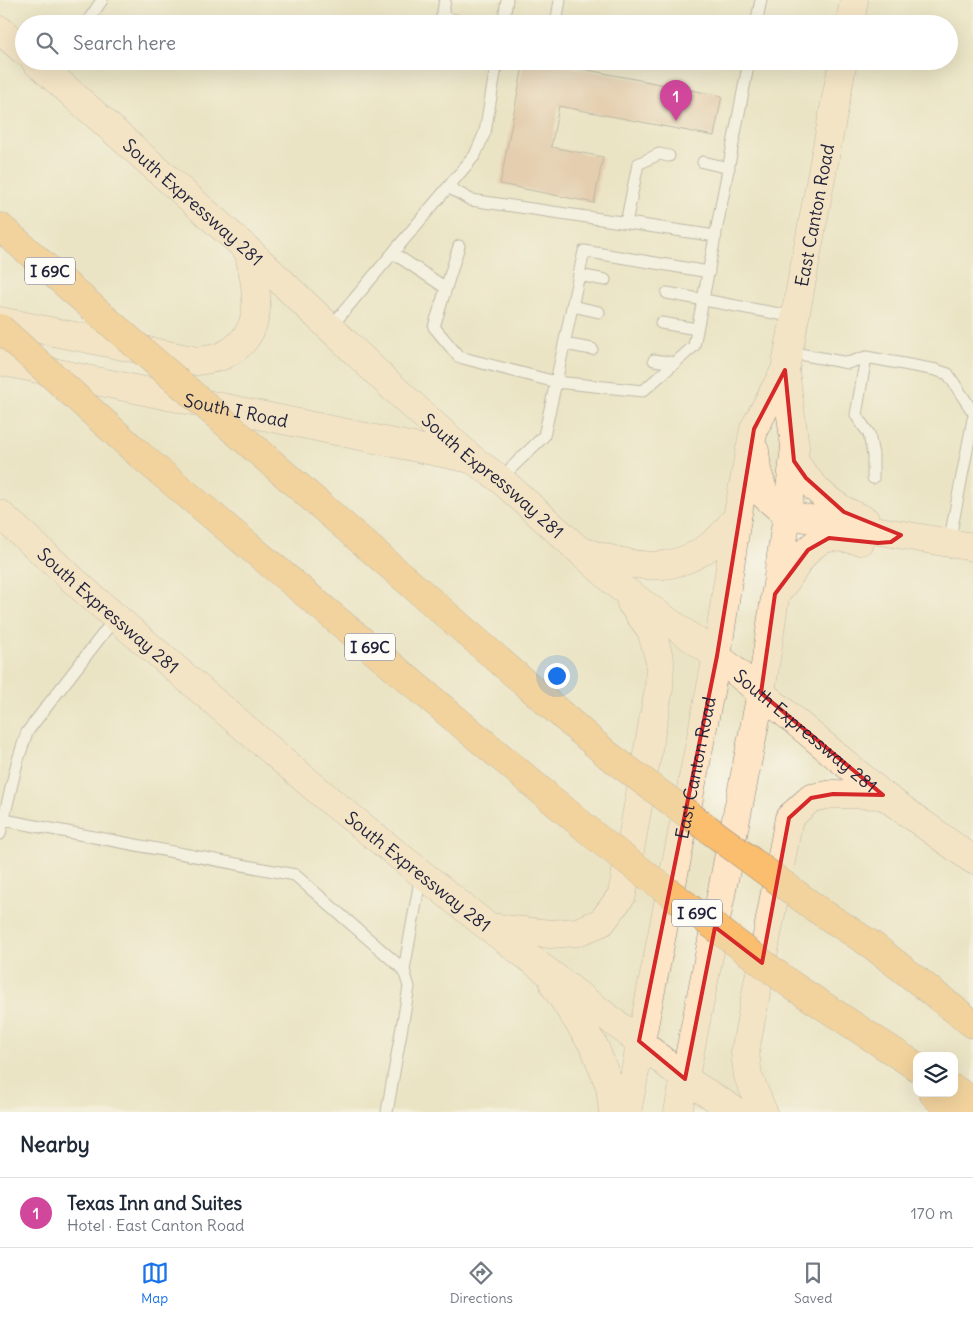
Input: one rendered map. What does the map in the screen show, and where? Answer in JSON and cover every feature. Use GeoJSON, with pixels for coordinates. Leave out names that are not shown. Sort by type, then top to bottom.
{"type":"FeatureCollection","features":[{"type":"Feature","properties":{"kind":"highway","name":"I 69C"},"geometry":{"type":"LineString","coordinates":[[0,228],[608,755],[818,910],[872,945],[973,1024]]}},
{"type":"Feature","properties":{"kind":"highway","name":"I 69C"},"geometry":{"type":"LineString","coordinates":[[0,328],[140,455],[600,840],[793,986],[913,1065]]}},
{"type":"Feature","properties":{"kind":"highway"},"geometry":{"type":"LineString","coordinates":[[872,945],[973,1001]]}},
{"type":"Feature","properties":{"kind":"highway"},"geometry":{"type":"LineString","coordinates":[[894,1053],[913,1073]]}},
{"type":"Feature","properties":{"kind":"highway"},"geometry":{"type":"LineString","coordinates":[[958,1092],[973,1101]]}},
{"type":"Feature","properties":{"kind":"highway"},"geometry":{"type":"LineString","coordinates":[[937,1097],[951,1112]]}},
{"type":"Feature","properties":{"kind":"main road"},"geometry":{"type":"LineString","coordinates":[[852,15],[854,0]]}},
{"type":"Feature","properties":{"kind":"main road"},"geometry":{"type":"LineString","coordinates":[[0,30],[15,43]]}},
{"type":"Feature","properties":{"kind":"main road","name":"South Expressway 281"},"geometry":{"type":"LineString","coordinates":[[49,70],[248,250],[329,329],[472,459],[500,480],[620,587],[717,656],[883,794],[973,860]]}},
{"type":"Feature","properties":{"kind":"main road","name":"East Canton Road"},"geometry":{"type":"LineString","coordinates":[[627,1112],[717,656],[737,518],[754,429],[787,361],[841,70]]}},
{"type":"Feature","properties":{"kind":"main road"},"geometry":{"type":"LineString","coordinates":[[0,321],[197,362],[223,356],[238,346],[252,331],[257,309],[256,284],[248,250]]}},
{"type":"Feature","properties":{"kind":"main road","name":"South I Road"},"geometry":{"type":"LineString","coordinates":[[0,361],[472,459]]}},
{"type":"Feature","properties":{"kind":"main road","name":"East Canton Road"},"geometry":{"type":"LineString","coordinates":[[678,1112],[761,693],[787,515],[795,447],[787,361]]}},
{"type":"Feature","properties":{"kind":"main road"},"geometry":{"type":"LineString","coordinates":[[754,429],[757,470],[765,496],[787,515],[961,545]]}},
{"type":"Feature","properties":{"kind":"main road"},"geometry":{"type":"LineString","coordinates":[[794,460],[820,494],[844,512],[901,535]]}},
{"type":"Feature","properties":{"kind":"main road","name":"South Expressway 281"},"geometry":{"type":"LineString","coordinates":[[0,514],[116,617],[328,799],[488,926],[640,1041],[685,1079],[737,1112]]}},
{"type":"Feature","properties":{"kind":"main road"},"geometry":{"type":"LineString","coordinates":[[579,550],[626,563],[649,566],[675,564],[696,555],[717,540],[737,518]]}},
{"type":"Feature","properties":{"kind":"main road"},"geometry":{"type":"LineString","coordinates":[[775,594],[786,582],[808,550],[815,544],[829,538],[878,543],[891,542],[901,535]]}},
{"type":"Feature","properties":{"kind":"main road"},"geometry":{"type":"LineString","coordinates":[[488,926],[550,934],[577,932],[602,922],[622,896],[659,688],[660,661],[651,630],[620,587]]}},
{"type":"Feature","properties":{"kind":"main road"},"geometry":{"type":"LineString","coordinates":[[763,1112],[748,1076],[745,1052],[789,818],[811,798],[833,794],[883,794]]}},
{"type":"Feature","properties":{"kind":"main road"},"geometry":{"type":"LineString","coordinates":[[542,967],[594,1046],[610,1086],[613,1112]]}},
{"type":"Feature","properties":{"kind":"lane"},"geometry":{"type":"LineString","coordinates":[[92,15],[102,0]]}},
{"type":"Feature","properties":{"kind":"lane"},"geometry":{"type":"LineString","coordinates":[[442,15],[445,0]]}},
{"type":"Feature","properties":{"kind":"lane"},"geometry":{"type":"LineString","coordinates":[[504,15],[507,0]]}},
{"type":"Feature","properties":{"kind":"lane"},"geometry":{"type":"LineString","coordinates":[[558,15],[560,0]]}},
{"type":"Feature","properties":{"kind":"lane"},"geometry":{"type":"LineString","coordinates":[[758,15],[761,0]]}},
{"type":"Feature","properties":{"kind":"lane"},"geometry":{"type":"LineString","coordinates":[[329,329],[475,155],[485,132],[495,70]]}},
{"type":"Feature","properties":{"kind":"lane"},"geometry":{"type":"LineString","coordinates":[[459,246],[434,327],[459,357],[556,382],[643,392],[694,346],[747,70]]}},
{"type":"Feature","properties":{"kind":"lane"},"geometry":{"type":"LineString","coordinates":[[626,223],[638,164],[658,154],[669,156]]}},
{"type":"Feature","properties":{"kind":"lane"},"geometry":{"type":"LineString","coordinates":[[702,162],[729,168]]}},
{"type":"Feature","properties":{"kind":"lane"},"geometry":{"type":"LineString","coordinates":[[448,187],[471,200],[716,236]]}},
{"type":"Feature","properties":{"kind":"lane"},"geometry":{"type":"LineString","coordinates":[[500,480],[544,436],[584,251],[709,272]]}},
{"type":"Feature","properties":{"kind":"lane"},"geometry":{"type":"LineString","coordinates":[[393,253],[446,288]]}},
{"type":"Feature","properties":{"kind":"lane"},"geometry":{"type":"LineString","coordinates":[[579,275],[605,280]]}},
{"type":"Feature","properties":{"kind":"lane"},"geometry":{"type":"LineString","coordinates":[[667,293],[795,317]]}},
{"type":"Feature","properties":{"kind":"lane"},"geometry":{"type":"LineString","coordinates":[[572,306],[599,312]]}},
{"type":"Feature","properties":{"kind":"lane"},"geometry":{"type":"LineString","coordinates":[[661,323],[698,329]]}},
{"type":"Feature","properties":{"kind":"lane"},"geometry":{"type":"LineString","coordinates":[[564,344],[592,349]]}},
{"type":"Feature","properties":{"kind":"lane"},"geometry":{"type":"LineString","coordinates":[[866,357],[856,415],[869,434],[873,455],[873,478]]}},
{"type":"Feature","properties":{"kind":"lane"},"geometry":{"type":"LineString","coordinates":[[787,361],[848,363],[866,357],[948,374],[973,412]]}},
{"type":"Feature","properties":{"kind":"lane"},"geometry":{"type":"LineString","coordinates":[[654,360],[675,363]]}},
{"type":"Feature","properties":{"kind":"lane"},"geometry":{"type":"LineString","coordinates":[[961,545],[973,419]]}},
{"type":"Feature","properties":{"kind":"lane"},"geometry":{"type":"LineString","coordinates":[[0,834],[17,763],[27,732],[116,617]]}},
{"type":"Feature","properties":{"kind":"lane"},"geometry":{"type":"LineString","coordinates":[[4,820],[295,875],[404,970]]}},
{"type":"Feature","properties":{"kind":"lane"},"geometry":{"type":"LineString","coordinates":[[387,1112],[409,987],[404,970],[421,873]]}},
{"type":"Feature","properties":{"kind":"highlighted area"},"geometry":{"type":"Polygon","coordinates":[[[785,370],[794,461],[806,478],[844,512],[901,535],[891,542],[878,543],[829,538],[808,550],[775,594],[761,693],[883,795],[833,794],[811,798],[789,818],[762,963],[715,927],[685,1079],[639,1041],[717,656],[754,429],[785,370]]]}},
{"type":"Feature","properties":{"kind":"building"},"geometry":{"type":"Polygon","coordinates":[[[522,70],[588,70],[722,96],[714,136],[559,106],[551,147],[603,157],[594,203],[500,184],[522,70]]]}},
{"type":"Feature","properties":{"kind":"place","name":"Texas Inn and Suites"},"geometry":{"type":"Point","coordinates":[676,121]}}]}
